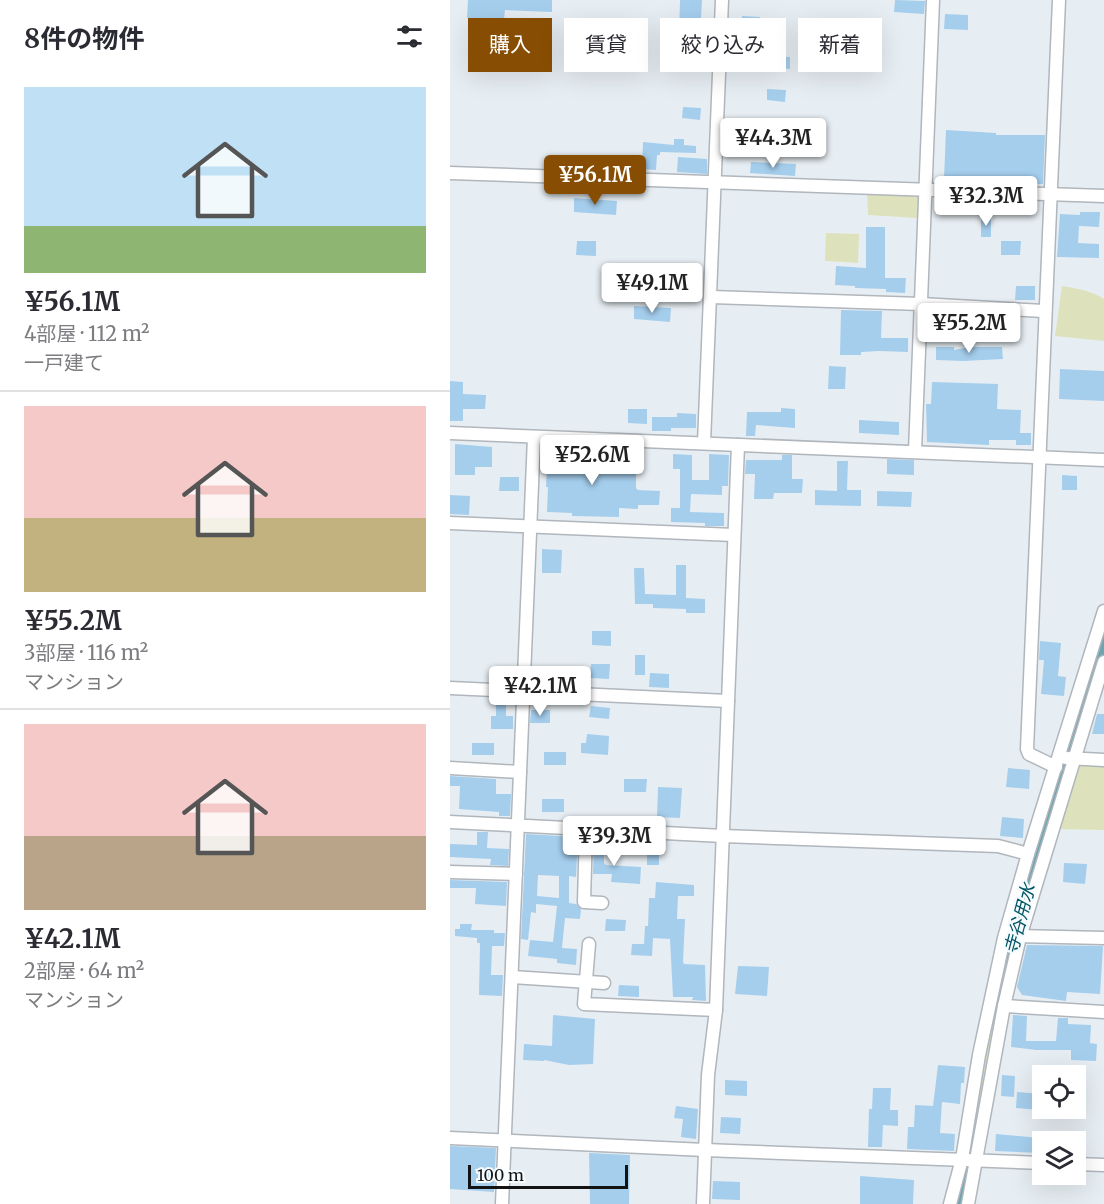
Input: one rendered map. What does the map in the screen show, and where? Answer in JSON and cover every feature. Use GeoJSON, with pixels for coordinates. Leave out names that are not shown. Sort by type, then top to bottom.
{"type":"FeatureCollection","features":[{"type":"Feature","properties":{"kind":"street"},"geometry":{"type":"LineString","coordinates":[[704,443],[722,0]]}},
{"type":"Feature","properties":{"kind":"street"},"geometry":{"type":"LineString","coordinates":[[915,452],[933,0]]}},
{"type":"Feature","properties":{"kind":"street"},"geometry":{"type":"LineString","coordinates":[[1059,0],[1027,748],[1029,754],[1065,760],[1104,759]]}},
{"type":"Feature","properties":{"kind":"street"},"geometry":{"type":"LineString","coordinates":[[450,173],[1104,196]]}},
{"type":"Feature","properties":{"kind":"street"},"geometry":{"type":"LineString","coordinates":[[711,297],[921,304],[1044,311]]}},
{"type":"Feature","properties":{"kind":"street"},"geometry":{"type":"LineString","coordinates":[[450,433],[1104,460]]}},
{"type":"Feature","properties":{"kind":"street"},"geometry":{"type":"LineString","coordinates":[[502,1204],[534,437]]}},
{"type":"Feature","properties":{"kind":"street"},"geometry":{"type":"LineString","coordinates":[[703,1204],[708,1075],[716,1010],[738,445]]}},
{"type":"Feature","properties":{"kind":"street"},"geometry":{"type":"LineString","coordinates":[[450,523],[734,535]]}},
{"type":"Feature","properties":{"kind":"street"},"geometry":{"type":"LineString","coordinates":[[950,1204],[962,1159],[981,1047],[1065,760],[1104,611]]}},
{"type":"Feature","properties":{"kind":"street"},"geometry":{"type":"LineString","coordinates":[[968,1204],[1004,1006],[1013,935],[1028,854],[1104,662]]}},
{"type":"Feature","properties":{"kind":"street"},"geometry":{"type":"LineString","coordinates":[[450,688],[728,701]]}},
{"type":"Feature","properties":{"kind":"street"},"geometry":{"type":"LineString","coordinates":[[450,768],[520,772]]}},
{"type":"Feature","properties":{"kind":"street"},"geometry":{"type":"LineString","coordinates":[[450,822],[723,836],[998,846],[1028,854]]}},
{"type":"Feature","properties":{"kind":"street"},"geometry":{"type":"LineString","coordinates":[[586,829],[584,902],[602,903]]}},
{"type":"Feature","properties":{"kind":"street"},"geometry":{"type":"LineString","coordinates":[[450,872],[516,874]]}},
{"type":"Feature","properties":{"kind":"street"},"geometry":{"type":"LineString","coordinates":[[1013,935],[1104,938]]}},
{"type":"Feature","properties":{"kind":"street"},"geometry":{"type":"LineString","coordinates":[[589,944],[584,1004],[716,1010]]}},
{"type":"Feature","properties":{"kind":"street"},"geometry":{"type":"LineString","coordinates":[[512,977],[604,982]]}},
{"type":"Feature","properties":{"kind":"street"},"geometry":{"type":"LineString","coordinates":[[1004,1006],[1104,1012]]}},
{"type":"Feature","properties":{"kind":"street"},"geometry":{"type":"LineString","coordinates":[[450,1138],[1032,1163]]}},
{"type":"Feature","properties":{"kind":"street"},"geometry":{"type":"LineString","coordinates":[[1086,1164],[1104,1165]]}},
{"type":"Feature","properties":{"kind":"green space"},"geometry":{"type":"Polygon","coordinates":[[[867,192],[919,196],[918,218],[868,215],[867,192]]]}},
{"type":"Feature","properties":{"kind":"green space"},"geometry":{"type":"Polygon","coordinates":[[[826,233],[859,234],[858,263],[825,261],[826,233]]]}},
{"type":"Feature","properties":{"kind":"green space"},"geometry":{"type":"Polygon","coordinates":[[[1062,286],[1089,292],[1104,299],[1104,341],[1055,336],[1062,286]]]}},
{"type":"Feature","properties":{"kind":"green space"},"geometry":{"type":"Polygon","coordinates":[[[1104,611],[1104,660],[1072,763],[1104,763],[1104,830],[1053,829],[1020,937],[968,1204],[950,1204],[1003,939],[1104,611]]]}},
{"type":"Feature","properties":{"kind":"building"},"geometry":{"type":"Polygon","coordinates":[[[468,0],[552,0],[552,12],[505,10],[504,18],[467,18],[468,0]]]}},
{"type":"Feature","properties":{"kind":"building"},"geometry":{"type":"Polygon","coordinates":[[[680,0],[702,0],[701,18],[679,18],[680,0]]]}},
{"type":"Feature","properties":{"kind":"building"},"geometry":{"type":"Polygon","coordinates":[[[895,0],[925,1],[924,14],[894,12],[895,0]]]}},
{"type":"Feature","properties":{"kind":"building"},"geometry":{"type":"Polygon","coordinates":[[[945,14],[968,15],[968,30],[944,29],[945,14]]]}},
{"type":"Feature","properties":{"kind":"building"},"geometry":{"type":"Polygon","coordinates":[[[742,16],[760,17],[760,18],[742,18],[742,16]]]}},
{"type":"Feature","properties":{"kind":"building"},"geometry":{"type":"Polygon","coordinates":[[[786,57],[790,57],[790,69],[786,69],[786,57]]]}},
{"type":"Feature","properties":{"kind":"building"},"geometry":{"type":"Polygon","coordinates":[[[767,89],[786,90],[785,102],[767,100],[767,89]]]}},
{"type":"Feature","properties":{"kind":"building"},"geometry":{"type":"Polygon","coordinates":[[[683,107],[701,108],[700,120],[682,118],[683,107]]]}},
{"type":"Feature","properties":{"kind":"building"},"geometry":{"type":"Polygon","coordinates":[[[946,130],[996,133],[996,135],[1045,135],[1043,184],[944,178],[946,130]]]}},
{"type":"Feature","properties":{"kind":"building"},"geometry":{"type":"Polygon","coordinates":[[[674,139],[684,139],[684,145],[696,146],[696,153],[660,152],[660,155],[657,155],[656,170],[642,169],[643,142],[674,145],[674,139]]]}},
{"type":"Feature","properties":{"kind":"building"},"geometry":{"type":"Polygon","coordinates":[[[678,157],[707,159],[707,174],[677,172],[678,157]]]}},
{"type":"Feature","properties":{"kind":"building"},"geometry":{"type":"Polygon","coordinates":[[[751,162],[796,164],[795,176],[750,173],[751,162]]]}},
{"type":"Feature","properties":{"kind":"building"},"geometry":{"type":"Polygon","coordinates":[[[574,198],[617,201],[616,215],[574,212],[574,198]]]}},
{"type":"Feature","properties":{"kind":"building"},"geometry":{"type":"Polygon","coordinates":[[[1080,212],[1100,212],[1099,227],[1079,226],[1078,243],[1099,244],[1099,258],[1057,257],[1060,214],[1080,215],[1080,212]]]}},
{"type":"Feature","properties":{"kind":"building"},"geometry":{"type":"Polygon","coordinates":[[[981,217],[991,217],[991,237],[981,237],[981,217]]]}},
{"type":"Feature","properties":{"kind":"building"},"geometry":{"type":"Polygon","coordinates":[[[866,227],[885,227],[885,278],[906,278],[905,293],[886,292],[886,289],[835,285],[836,266],[866,268],[866,227]]]}},
{"type":"Feature","properties":{"kind":"building"},"geometry":{"type":"Polygon","coordinates":[[[577,241],[596,241],[596,256],[576,255],[577,241]]]}},
{"type":"Feature","properties":{"kind":"building"},"geometry":{"type":"Polygon","coordinates":[[[1001,241],[1021,241],[1020,255],[1001,255],[1001,241]]]}},
{"type":"Feature","properties":{"kind":"building"},"geometry":{"type":"Polygon","coordinates":[[[609,272],[637,274],[637,287],[608,286],[609,272]]]}},
{"type":"Feature","properties":{"kind":"building"},"geometry":{"type":"Polygon","coordinates":[[[1016,286],[1035,286],[1035,300],[1015,300],[1016,286]]]}},
{"type":"Feature","properties":{"kind":"building"},"geometry":{"type":"Polygon","coordinates":[[[634,306],[671,308],[670,322],[634,319],[634,306]]]}},
{"type":"Feature","properties":{"kind":"building"},"geometry":{"type":"Polygon","coordinates":[[[841,310],[882,311],[881,338],[908,338],[908,352],[879,351],[861,352],[861,355],[840,355],[841,310]]]}},
{"type":"Feature","properties":{"kind":"building"},"geometry":{"type":"Polygon","coordinates":[[[1005,317],[1006,326],[1002,329],[968,331],[967,319],[1005,317]]]}},
{"type":"Feature","properties":{"kind":"building"},"geometry":{"type":"Polygon","coordinates":[[[936,347],[954,347],[954,350],[970,347],[1002,347],[1003,359],[936,360],[936,347]]]}},
{"type":"Feature","properties":{"kind":"building"},"geometry":{"type":"Polygon","coordinates":[[[829,366],[846,367],[845,389],[828,389],[829,366]]]}},
{"type":"Feature","properties":{"kind":"building"},"geometry":{"type":"Polygon","coordinates":[[[1060,369],[1104,371],[1104,401],[1059,399],[1060,369]]]}},
{"type":"Feature","properties":{"kind":"building"},"geometry":{"type":"Polygon","coordinates":[[[450,381],[463,382],[463,394],[486,395],[485,409],[463,409],[463,421],[450,421],[450,381]]]}},
{"type":"Feature","properties":{"kind":"building"},"geometry":{"type":"Polygon","coordinates":[[[932,382],[998,384],[997,409],[1021,410],[1020,433],[1031,433],[1031,445],[1016,445],[1016,440],[989,440],[989,445],[927,442],[926,404],[931,404],[932,382]]]}},
{"type":"Feature","properties":{"kind":"building"},"geometry":{"type":"Polygon","coordinates":[[[781,408],[795,409],[795,428],[756,425],[755,436],[746,436],[747,412],[781,412],[781,408]]]}},
{"type":"Feature","properties":{"kind":"building"},"geometry":{"type":"Polygon","coordinates":[[[628,409],[647,409],[647,424],[628,423],[628,409]]]}},
{"type":"Feature","properties":{"kind":"building"},"geometry":{"type":"Polygon","coordinates":[[[677,413],[696,414],[696,428],[652,431],[652,417],[677,417],[677,413]]]}},
{"type":"Feature","properties":{"kind":"building"},"geometry":{"type":"Polygon","coordinates":[[[859,420],[899,422],[899,435],[859,433],[859,420]]]}},
{"type":"Feature","properties":{"kind":"building"},"geometry":{"type":"Polygon","coordinates":[[[455,444],[492,447],[492,467],[475,467],[475,475],[455,475],[455,444]]]}},
{"type":"Feature","properties":{"kind":"building"},"geometry":{"type":"Polygon","coordinates":[[[548,447],[567,448],[567,453],[596,453],[596,450],[607,450],[606,473],[626,473],[626,463],[636,463],[636,488],[660,491],[659,505],[638,505],[638,509],[619,508],[619,517],[572,516],[572,513],[547,512],[548,447]]]}},
{"type":"Feature","properties":{"kind":"building"},"geometry":{"type":"Polygon","coordinates":[[[673,454],[692,455],[692,480],[709,480],[709,454],[729,455],[728,486],[722,486],[722,495],[691,494],[690,512],[724,513],[724,526],[671,522],[671,508],[680,508],[680,469],[673,469],[673,454]]]}},
{"type":"Feature","properties":{"kind":"building"},"geometry":{"type":"Polygon","coordinates":[[[782,455],[792,455],[792,479],[803,479],[802,493],[774,493],[773,499],[754,499],[755,474],[745,474],[746,460],[782,460],[782,455]]]}},
{"type":"Feature","properties":{"kind":"building"},"geometry":{"type":"Polygon","coordinates":[[[887,459],[914,460],[914,475],[887,474],[887,459]]]}},
{"type":"Feature","properties":{"kind":"building"},"geometry":{"type":"Polygon","coordinates":[[[837,461],[848,461],[847,490],[861,490],[861,506],[815,505],[815,490],[837,491],[837,461]]]}},
{"type":"Feature","properties":{"kind":"building"},"geometry":{"type":"Polygon","coordinates":[[[1062,475],[1077,476],[1077,490],[1062,490],[1062,475]]]}},
{"type":"Feature","properties":{"kind":"building"},"geometry":{"type":"Polygon","coordinates":[[[500,477],[519,477],[519,491],[499,491],[500,477]]]}},
{"type":"Feature","properties":{"kind":"building"},"geometry":{"type":"Polygon","coordinates":[[[877,491],[912,492],[911,507],[877,506],[877,491]]]}},
{"type":"Feature","properties":{"kind":"building"},"geometry":{"type":"Polygon","coordinates":[[[450,495],[470,496],[469,515],[450,514],[450,495]]]}},
{"type":"Feature","properties":{"kind":"building"},"geometry":{"type":"Polygon","coordinates":[[[542,549],[562,550],[561,573],[542,573],[542,549]]]}},
{"type":"Feature","properties":{"kind":"building"},"geometry":{"type":"Polygon","coordinates":[[[676,565],[686,565],[686,598],[705,599],[705,613],[686,613],[686,609],[653,608],[653,604],[635,604],[634,568],[644,568],[645,594],[676,595],[676,565]]]}},
{"type":"Feature","properties":{"kind":"building"},"geometry":{"type":"Polygon","coordinates":[[[592,631],[611,631],[611,646],[592,645],[592,631]]]}},
{"type":"Feature","properties":{"kind":"building"},"geometry":{"type":"Polygon","coordinates":[[[1040,641],[1061,643],[1058,676],[1066,677],[1064,696],[1041,694],[1044,660],[1039,660],[1040,641]]]}},
{"type":"Feature","properties":{"kind":"building"},"geometry":{"type":"Polygon","coordinates":[[[635,655],[645,655],[645,675],[635,675],[635,655]]]}},
{"type":"Feature","properties":{"kind":"building"},"geometry":{"type":"Polygon","coordinates":[[[591,664],[610,664],[609,679],[590,678],[591,664]]]}},
{"type":"Feature","properties":{"kind":"building"},"geometry":{"type":"Polygon","coordinates":[[[650,673],[669,674],[669,688],[649,687],[650,673]]]}},
{"type":"Feature","properties":{"kind":"building"},"geometry":{"type":"Polygon","coordinates":[[[496,698],[506,699],[506,716],[513,716],[513,729],[491,729],[491,716],[496,716],[496,698]]]}},
{"type":"Feature","properties":{"kind":"building"},"geometry":{"type":"Polygon","coordinates":[[[591,706],[610,708],[609,719],[589,717],[591,706]]]}},
{"type":"Feature","properties":{"kind":"building"},"geometry":{"type":"Polygon","coordinates":[[[531,710],[550,710],[550,723],[530,723],[531,710]]]}},
{"type":"Feature","properties":{"kind":"building"},"geometry":{"type":"Polygon","coordinates":[[[1097,714],[1104,714],[1104,734],[1092,734],[1097,714]]]}},
{"type":"Feature","properties":{"kind":"building"},"geometry":{"type":"Polygon","coordinates":[[[587,734],[609,736],[608,755],[581,753],[581,743],[586,743],[587,734]]]}},
{"type":"Feature","properties":{"kind":"building"},"geometry":{"type":"Polygon","coordinates":[[[472,743],[494,743],[494,755],[472,755],[472,743]]]}},
{"type":"Feature","properties":{"kind":"building"},"geometry":{"type":"Polygon","coordinates":[[[544,752],[566,752],[566,765],[544,765],[544,752]]]}},
{"type":"Feature","properties":{"kind":"building"},"geometry":{"type":"Polygon","coordinates":[[[1008,768],[1030,770],[1029,789],[1006,787],[1008,768]]]}},
{"type":"Feature","properties":{"kind":"building"},"geometry":{"type":"Polygon","coordinates":[[[450,776],[496,779],[496,794],[511,794],[510,816],[499,816],[499,812],[459,809],[460,786],[450,786],[450,776]]]}},
{"type":"Feature","properties":{"kind":"building"},"geometry":{"type":"Polygon","coordinates":[[[624,779],[647,779],[646,792],[624,792],[624,779]]]}},
{"type":"Feature","properties":{"kind":"building"},"geometry":{"type":"Polygon","coordinates":[[[658,787],[682,788],[680,818],[657,817],[658,787]]]}},
{"type":"Feature","properties":{"kind":"building"},"geometry":{"type":"Polygon","coordinates":[[[542,799],[564,799],[564,812],[542,812],[542,799]]]}},
{"type":"Feature","properties":{"kind":"building"},"geometry":{"type":"Polygon","coordinates":[[[1002,817],[1024,819],[1023,838],[1000,836],[1002,817]]]}},
{"type":"Feature","properties":{"kind":"building"},"geometry":{"type":"Polygon","coordinates":[[[477,832],[488,832],[487,848],[509,849],[508,866],[490,865],[491,859],[450,857],[450,844],[477,845],[477,832]]]}},
{"type":"Feature","properties":{"kind":"building"},"geometry":{"type":"Polygon","coordinates":[[[526,834],[578,837],[576,877],[569,876],[569,903],[576,904],[581,909],[580,919],[565,918],[562,948],[577,949],[576,965],[557,963],[557,959],[528,956],[530,940],[553,942],[557,906],[536,904],[536,913],[531,912],[528,940],[521,939],[526,834]],[[538,875],[537,896],[559,898],[559,876],[538,875]]]}},
{"type":"Feature","properties":{"kind":"building"},"geometry":{"type":"Polygon","coordinates":[[[594,838],[604,838],[604,863],[606,865],[641,867],[640,884],[611,882],[612,874],[593,874],[594,838]]]}},
{"type":"Feature","properties":{"kind":"building"},"geometry":{"type":"Polygon","coordinates":[[[647,844],[659,845],[659,865],[647,865],[647,844]]]}},
{"type":"Feature","properties":{"kind":"building"},"geometry":{"type":"Polygon","coordinates":[[[1064,863],[1087,864],[1085,884],[1063,882],[1064,863]]]}},
{"type":"Feature","properties":{"kind":"building"},"geometry":{"type":"Polygon","coordinates":[[[450,880],[507,882],[506,906],[475,904],[476,888],[450,888],[450,880]]]}},
{"type":"Feature","properties":{"kind":"building"},"geometry":{"type":"Polygon","coordinates":[[[656,882],[694,885],[694,896],[678,896],[677,919],[685,919],[684,964],[705,965],[706,1001],[692,1000],[693,997],[673,997],[670,939],[653,938],[652,956],[631,955],[632,944],[644,944],[645,926],[648,926],[649,898],[655,898],[656,882]]]}},
{"type":"Feature","properties":{"kind":"building"},"geometry":{"type":"Polygon","coordinates":[[[606,919],[626,920],[625,931],[605,931],[606,919]]]}},
{"type":"Feature","properties":{"kind":"building"},"geometry":{"type":"Polygon","coordinates":[[[460,924],[472,924],[471,930],[494,930],[494,933],[505,933],[504,946],[492,946],[491,975],[503,975],[502,996],[479,995],[480,943],[477,943],[477,938],[455,936],[455,929],[460,929],[460,924]]]}},
{"type":"Feature","properties":{"kind":"building"},"geometry":{"type":"Polygon","coordinates":[[[1027,945],[1103,946],[1100,994],[1067,992],[1066,1001],[1022,995],[1017,987],[1027,945]]]}},
{"type":"Feature","properties":{"kind":"building"},"geometry":{"type":"Polygon","coordinates":[[[738,966],[769,967],[767,996],[735,994],[738,966]]]}},
{"type":"Feature","properties":{"kind":"building"},"geometry":{"type":"Polygon","coordinates":[[[619,985],[639,986],[639,997],[618,996],[619,985]]]}},
{"type":"Feature","properties":{"kind":"building"},"geometry":{"type":"Polygon","coordinates":[[[553,1015],[595,1019],[593,1064],[569,1065],[544,1060],[523,1060],[524,1044],[552,1046],[553,1015]]]}},
{"type":"Feature","properties":{"kind":"building"},"geometry":{"type":"Polygon","coordinates":[[[1013,1015],[1027,1016],[1026,1041],[1056,1041],[1058,1018],[1068,1018],[1068,1024],[1091,1025],[1090,1043],[1097,1044],[1096,1061],[1071,1060],[1071,1050],[1011,1047],[1013,1015]]]}},
{"type":"Feature","properties":{"kind":"building"},"geometry":{"type":"Polygon","coordinates":[[[938,1065],[965,1067],[964,1083],[961,1083],[960,1104],[942,1102],[940,1133],[955,1134],[954,1151],[907,1149],[908,1127],[914,1127],[915,1105],[933,1106],[938,1065]]]}},
{"type":"Feature","properties":{"kind":"building"},"geometry":{"type":"Polygon","coordinates":[[[1002,1075],[1015,1076],[1014,1097],[1001,1096],[1002,1075]]]}},
{"type":"Feature","properties":{"kind":"building"},"geometry":{"type":"Polygon","coordinates":[[[725,1080],[747,1081],[747,1096],[725,1095],[725,1080]]]}},
{"type":"Feature","properties":{"kind":"building"},"geometry":{"type":"Polygon","coordinates":[[[873,1088],[891,1088],[890,1110],[898,1110],[898,1126],[883,1125],[882,1147],[868,1147],[869,1109],[872,1109],[873,1088]]]}},
{"type":"Feature","properties":{"kind":"building"},"geometry":{"type":"Polygon","coordinates":[[[1017,1092],[1032,1093],[1032,1109],[1016,1108],[1017,1092]]]}},
{"type":"Feature","properties":{"kind":"building"},"geometry":{"type":"Polygon","coordinates":[[[676,1106],[698,1109],[696,1139],[681,1137],[683,1119],[674,1118],[676,1106]]]}},
{"type":"Feature","properties":{"kind":"building"},"geometry":{"type":"Polygon","coordinates":[[[721,1117],[741,1118],[740,1134],[720,1133],[721,1117]]]}},
{"type":"Feature","properties":{"kind":"building"},"geometry":{"type":"Polygon","coordinates":[[[996,1134],[1032,1137],[1032,1153],[995,1151],[996,1134]]]}},
{"type":"Feature","properties":{"kind":"building"},"geometry":{"type":"Polygon","coordinates":[[[450,1146],[496,1148],[494,1192],[450,1189],[450,1146]]]}},
{"type":"Feature","properties":{"kind":"building"},"geometry":{"type":"Polygon","coordinates":[[[589,1153],[630,1155],[629,1204],[590,1204],[589,1153]]]}},
{"type":"Feature","properties":{"kind":"building"},"geometry":{"type":"Polygon","coordinates":[[[860,1176],[914,1180],[913,1204],[860,1204],[860,1176]]]}},
{"type":"Feature","properties":{"kind":"building"},"geometry":{"type":"Polygon","coordinates":[[[713,1181],[740,1182],[740,1200],[712,1199],[713,1181]]]}},
{"type":"Feature","properties":{"kind":"waterway","name":"寺谷用水"},"geometry":{"type":"LineString","coordinates":[[1010,954],[1017,923],[1065,762],[1104,640]]}},
{"type":"Feature","properties":{"kind":"waterway","name":"寺谷用水"},"geometry":{"type":"LineString","coordinates":[[961,1204],[972,1148]]}}]}
